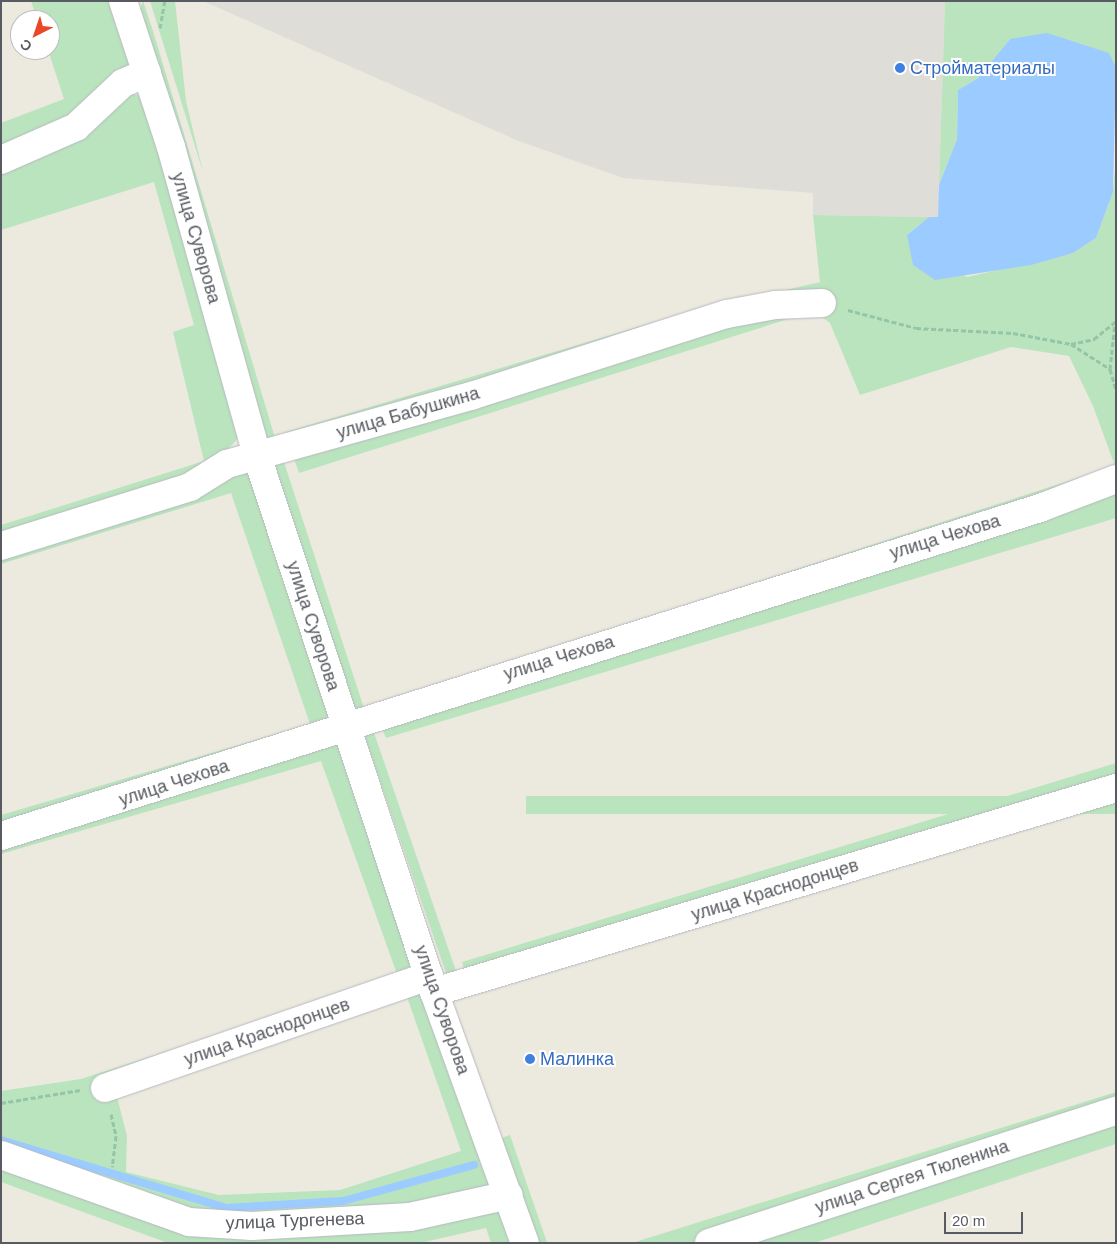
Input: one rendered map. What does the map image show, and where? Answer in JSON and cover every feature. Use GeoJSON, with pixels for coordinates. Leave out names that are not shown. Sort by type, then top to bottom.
{"type":"FeatureCollection","features":[{"type":"Feature","properties":{"kind":"street","name":"улица Суворова"},"geometry":{"type":"LineString","coordinates":[[123,1],[147,73],[256,456],[432,984],[525,1243]]}},
{"type":"Feature","properties":{"kind":"street"},"geometry":{"type":"LineString","coordinates":[[1,160],[76,127],[124,83],[147,73]]}},
{"type":"Feature","properties":{"kind":"street","name":"улица Бабушкина"},"geometry":{"type":"LineString","coordinates":[[1,546],[190,488],[227,464],[471,396],[727,314],[776,304],[822,303]]}},
{"type":"Feature","properties":{"kind":"street","name":"улица Чехова"},"geometry":{"type":"LineString","coordinates":[[1,836],[162,788],[346,725],[1040,508],[1116,479]]}},
{"type":"Feature","properties":{"kind":"street","name":"улица Краснодонцев"},"geometry":{"type":"LineString","coordinates":[[104,1088],[432,984],[1116,788]]}},
{"type":"Feature","properties":{"kind":"street","name":"улица Сергея Тюленина"},"geometry":{"type":"LineString","coordinates":[[709,1243],[1116,1111]]}},
{"type":"Feature","properties":{"kind":"street","name":"улица Тургенева"},"geometry":{"type":"LineString","coordinates":[[1,1155],[189,1222],[252,1226],[410,1217],[509,1195]]}},
{"type":"Feature","properties":{"kind":"path"},"geometry":{"type":"LineString","coordinates":[[159,34],[166,1]]}},
{"type":"Feature","properties":{"kind":"path"},"geometry":{"type":"LineString","coordinates":[[822,303],[916,328],[1013,333],[1071,344],[1110,369]]}},
{"type":"Feature","properties":{"kind":"path"},"geometry":{"type":"LineString","coordinates":[[1071,344],[1094,339],[1115,321]]}},
{"type":"Feature","properties":{"kind":"path"},"geometry":{"type":"LineString","coordinates":[[1115,321],[1110,369],[1116,390]]}},
{"type":"Feature","properties":{"kind":"path"},"geometry":{"type":"LineString","coordinates":[[1,1103],[104,1088],[116,1136],[114,1156]]}},
{"type":"Feature","properties":{"kind":"shaded area"},"geometry":{"type":"Polygon","coordinates":[[[203,1],[945,1],[938,217],[813,215],[813,193],[623,178],[516,140],[203,1]]]}},
{"type":"Feature","properties":{"kind":"green space"},"geometry":{"type":"Polygon","coordinates":[[[31,1],[111,1],[133,64],[72,124],[1,155],[1,123],[64,99],[51,60],[60,60],[60,10],[34,10],[31,1]]]}},
{"type":"Feature","properties":{"kind":"green space"},"geometry":{"type":"Polygon","coordinates":[[[143,1],[276,441],[267,442],[140,9],[143,1]]]}},
{"type":"Feature","properties":{"kind":"green space"},"geometry":{"type":"Polygon","coordinates":[[[150,1],[175,1],[186,101],[203,172],[150,1]]]}},
{"type":"Feature","properties":{"kind":"green space"},"geometry":{"type":"Polygon","coordinates":[[[945,1],[1116,1],[1116,67],[1108,53],[1010,39],[978,78],[958,90],[957,139],[939,185],[945,1]]]}},
{"type":"Feature","properties":{"kind":"green space"},"geometry":{"type":"Polygon","coordinates":[[[129,94],[145,96],[240,436],[207,472],[1,539],[1,525],[204,461],[173,332],[194,325],[154,182],[1,230],[1,167],[129,94]]]}},
{"type":"Feature","properties":{"kind":"green space"},"geometry":{"type":"Polygon","coordinates":[[[1116,158],[1116,471],[1038,500],[711,597],[1115,466],[1093,406],[1069,356],[1011,347],[860,395],[830,323],[814,311],[299,473],[293,456],[814,298],[288,439],[286,432],[678,315],[820,282],[813,215],[929,217],[907,235],[967,277],[1073,253],[1096,238],[1113,192],[1116,158]]]}},
{"type":"Feature","properties":{"kind":"green space"},"geometry":{"type":"Polygon","coordinates":[[[283,459],[366,713],[356,716],[273,462],[283,459]]]}},
{"type":"Feature","properties":{"kind":"green space"},"geometry":{"type":"Polygon","coordinates":[[[231,470],[251,472],[331,717],[324,726],[1,827],[1,815],[310,724],[231,493],[1,564],[1,554],[231,470]]]}},
{"type":"Feature","properties":{"kind":"green space"},"geometry":{"type":"Polygon","coordinates":[[[1116,491],[1116,518],[386,738],[380,723],[1116,491]]]}},
{"type":"Feature","properties":{"kind":"green space"},"geometry":{"type":"Polygon","coordinates":[[[372,727],[456,972],[447,975],[363,730],[372,727]]]}},
{"type":"Feature","properties":{"kind":"green space"},"geometry":{"type":"Polygon","coordinates":[[[340,743],[422,992],[514,1243],[491,1243],[486,1228],[420,1243],[168,1243],[1,1182],[1,1091],[81,1079],[398,977],[321,761],[1,854],[1,840],[340,743]],[[407,997],[116,1093],[127,1136],[126,1172],[219,1195],[340,1190],[461,1151],[407,997]]]}},
{"type":"Feature","properties":{"kind":"green space"},"geometry":{"type":"Polygon","coordinates":[[[1116,763],[1116,778],[464,969],[462,962],[1116,763]]]}},
{"type":"Feature","properties":{"kind":"green space"},"geometry":{"type":"Polygon","coordinates":[[[526,796],[1116,796],[1116,814],[526,814],[526,796]]]}},
{"type":"Feature","properties":{"kind":"green space"},"geometry":{"type":"Polygon","coordinates":[[[1116,1092],[1116,1106],[690,1243],[632,1243],[1116,1092]]]}},
{"type":"Feature","properties":{"kind":"green space"},"geometry":{"type":"Polygon","coordinates":[[[1116,1117],[1116,1144],[814,1243],[732,1243],[1116,1117]]]}},
{"type":"Feature","properties":{"kind":"green space"},"geometry":{"type":"Polygon","coordinates":[[[510,1135],[547,1243],[538,1243],[501,1138],[510,1135]]]}},
{"type":"Feature","properties":{"kind":"water"},"geometry":{"type":"Polygon","coordinates":[[[1047,33],[1109,53],[1116,67],[1113,192],[1096,238],[1073,253],[1031,265],[935,280],[913,265],[907,235],[929,217],[938,217],[939,185],[957,139],[958,90],[978,78],[1010,39],[1047,33]]]}},
{"type":"Feature","properties":{"kind":"waterway"},"geometry":{"type":"LineString","coordinates":[[1,1140],[226,1208],[343,1201],[474,1165]]}},
{"type":"Feature","properties":{"kind":"place","name":"Стройматериалы"},"geometry":{"type":"Point","coordinates":[900,68]}},
{"type":"Feature","properties":{"kind":"place","name":"Малинка"},"geometry":{"type":"Point","coordinates":[530,1059]}}]}
